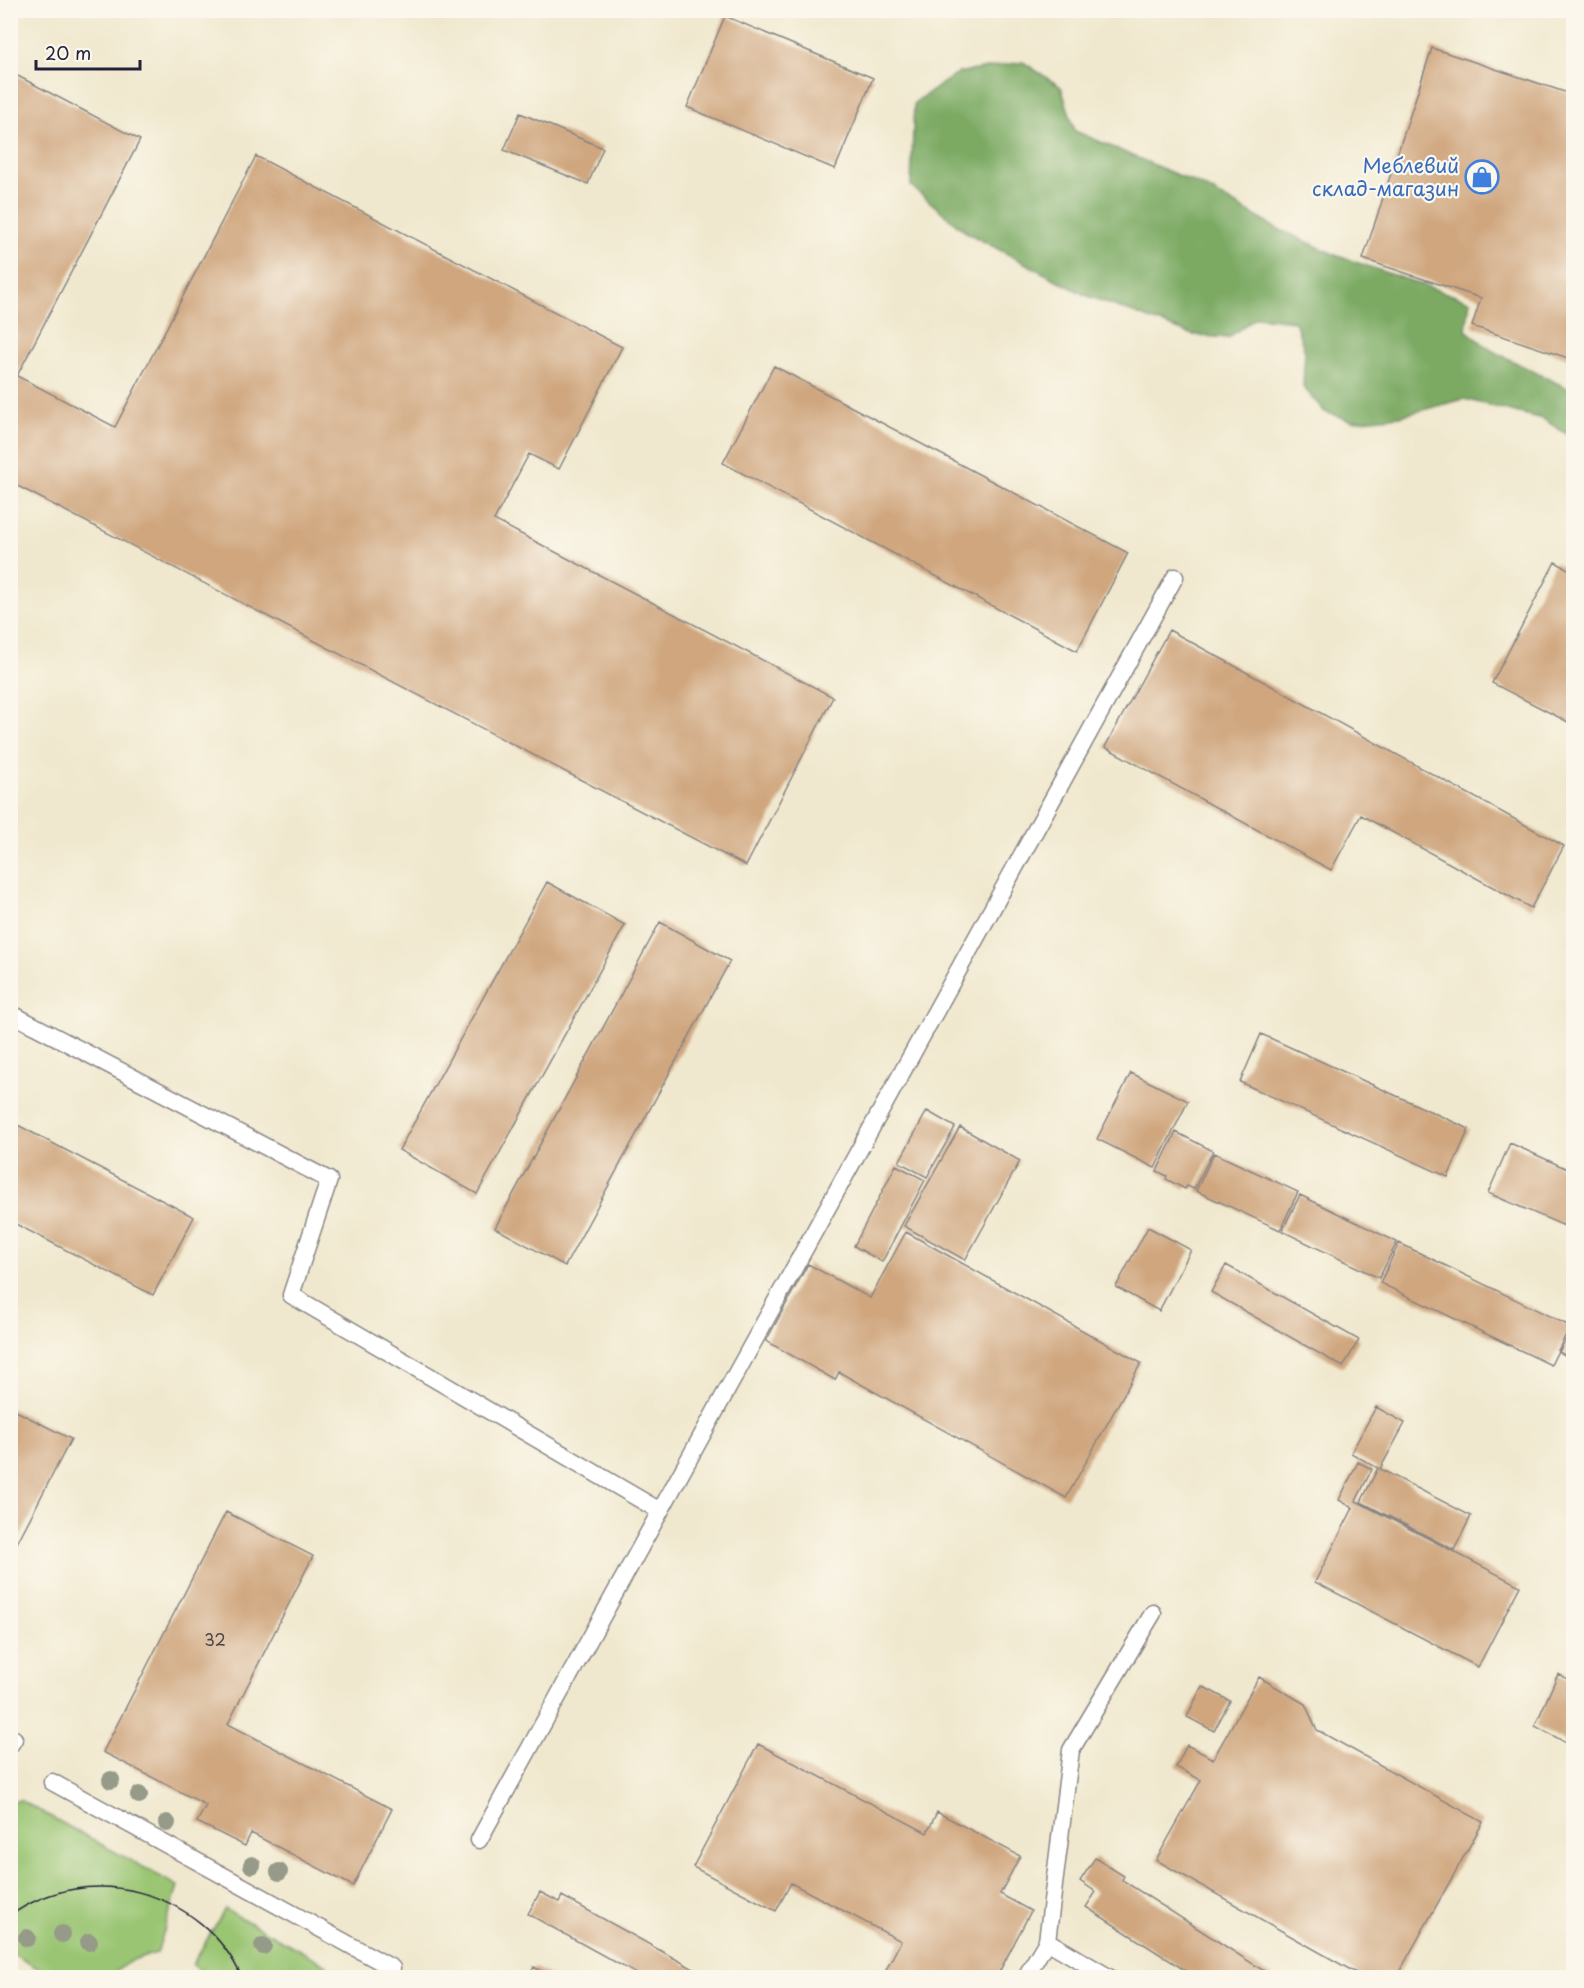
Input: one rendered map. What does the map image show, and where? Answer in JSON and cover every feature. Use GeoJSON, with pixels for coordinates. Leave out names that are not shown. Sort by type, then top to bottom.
{"type":"FeatureCollection","features":[{"type":"Feature","properties":{"kind":"lane"},"geometry":{"type":"LineString","coordinates":[[478,1840],[1175,577]]}},
{"type":"Feature","properties":{"kind":"lane"},"geometry":{"type":"LineString","coordinates":[[10,1013],[329,1180],[291,1295],[660,1511]]}},
{"type":"Feature","properties":{"kind":"lane"},"geometry":{"type":"LineString","coordinates":[[1025,1977],[1047,1941],[1071,1750],[1153,1613]]}},
{"type":"Feature","properties":{"kind":"lane"},"geometry":{"type":"LineString","coordinates":[[52,1782],[392,1968],[387,1977]]}},
{"type":"Feature","properties":{"kind":"lane"},"geometry":{"type":"LineString","coordinates":[[1047,1941],[1110,1977]]}},
{"type":"Feature","properties":{"kind":"green space"},"geometry":{"type":"Polygon","coordinates":[[[1023,62],[1061,87],[1075,131],[1205,187],[1274,227],[1338,256],[1470,301],[1466,330],[1491,350],[1573,391],[1573,438],[1543,419],[1464,399],[1400,416],[1353,421],[1325,412],[1303,387],[1305,352],[1295,321],[1256,317],[1228,338],[1193,335],[1085,295],[966,232],[911,186],[914,103],[958,73],[1023,62]]]}},
{"type":"Feature","properties":{"kind":"green space"},"geometry":{"type":"Polygon","coordinates":[[[20,1800],[178,1886],[157,1953],[131,1961],[111,1977],[53,1977],[11,1953],[11,1802],[20,1800]]]}},
{"type":"Feature","properties":{"kind":"green space"},"geometry":{"type":"Polygon","coordinates":[[[225,1909],[327,1965],[329,1977],[205,1977],[192,1965],[225,1909]]]}},
{"type":"Feature","properties":{"kind":"building"},"geometry":{"type":"Polygon","coordinates":[[[725,16],[873,78],[835,169],[687,107],[725,16]]]}},
{"type":"Feature","properties":{"kind":"building","name":"Меблевий склад-магазин"},"geometry":{"type":"Polygon","coordinates":[[[1432,48],[1574,95],[1574,360],[1472,326],[1481,298],[1363,259],[1432,48]]]}},
{"type":"Feature","properties":{"kind":"building"},"geometry":{"type":"Polygon","coordinates":[[[14,74],[140,140],[17,376],[115,427],[256,156],[622,347],[559,469],[529,454],[494,520],[833,697],[746,866],[10,482],[10,80],[14,74]]]}},
{"type":"Feature","properties":{"kind":"building"},"geometry":{"type":"Polygon","coordinates":[[[520,113],[603,148],[588,184],[504,150],[520,113]]]}},
{"type":"Feature","properties":{"kind":"building"},"geometry":{"type":"Polygon","coordinates":[[[774,366],[1128,553],[1077,651],[723,463],[774,366]]]}},
{"type":"Feature","properties":{"kind":"building"},"geometry":{"type":"Polygon","coordinates":[[[1555,562],[1574,572],[1574,725],[1492,683],[1555,562]]]}},
{"type":"Feature","properties":{"kind":"building"},"geometry":{"type":"Polygon","coordinates":[[[1169,630],[1564,846],[1531,908],[1361,815],[1331,870],[1105,747],[1169,630]]]}},
{"type":"Feature","properties":{"kind":"building"},"geometry":{"type":"Polygon","coordinates":[[[547,882],[625,925],[477,1194],[399,1150],[547,882]]]}},
{"type":"Feature","properties":{"kind":"building"},"geometry":{"type":"Polygon","coordinates":[[[660,922],[730,961],[565,1266],[495,1228],[660,922]]]}},
{"type":"Feature","properties":{"kind":"building"},"geometry":{"type":"Polygon","coordinates":[[[1261,1034],[1469,1129],[1448,1177],[1240,1082],[1261,1034]]]}},
{"type":"Feature","properties":{"kind":"building"},"geometry":{"type":"Polygon","coordinates":[[[1131,1073],[1188,1101],[1155,1168],[1097,1139],[1131,1073]]]}},
{"type":"Feature","properties":{"kind":"building"},"geometry":{"type":"Polygon","coordinates":[[[927,1111],[955,1127],[927,1177],[899,1162],[927,1111]]]}},
{"type":"Feature","properties":{"kind":"building"},"geometry":{"type":"Polygon","coordinates":[[[10,1121],[194,1217],[153,1295],[10,1221],[10,1121]]]}},
{"type":"Feature","properties":{"kind":"building"},"geometry":{"type":"Polygon","coordinates":[[[960,1127],[1020,1161],[965,1260],[904,1226],[960,1127]]]}},
{"type":"Feature","properties":{"kind":"building"},"geometry":{"type":"Polygon","coordinates":[[[1176,1132],[1213,1151],[1194,1189],[1187,1186],[1185,1189],[1166,1179],[1167,1176],[1157,1171],[1176,1132]]]}},
{"type":"Feature","properties":{"kind":"building"},"geometry":{"type":"Polygon","coordinates":[[[1510,1143],[1574,1172],[1574,1230],[1488,1193],[1510,1143]]]}},
{"type":"Feature","properties":{"kind":"building"},"geometry":{"type":"Polygon","coordinates":[[[1214,1153],[1298,1192],[1280,1230],[1196,1191],[1214,1153]]]}},
{"type":"Feature","properties":{"kind":"building"},"geometry":{"type":"Polygon","coordinates":[[[896,1165],[925,1180],[882,1262],[854,1246],[896,1165]]]}},
{"type":"Feature","properties":{"kind":"building"},"geometry":{"type":"Polygon","coordinates":[[[1300,1195],[1397,1242],[1379,1278],[1282,1231],[1300,1195]]]}},
{"type":"Feature","properties":{"kind":"building"},"geometry":{"type":"Polygon","coordinates":[[[1148,1227],[1191,1250],[1159,1311],[1116,1287],[1148,1227]]]}},
{"type":"Feature","properties":{"kind":"building"},"geometry":{"type":"Polygon","coordinates":[[[906,1232],[1141,1363],[1066,1498],[839,1372],[835,1380],[766,1341],[808,1264],[870,1298],[906,1232]]]}},
{"type":"Feature","properties":{"kind":"building"},"geometry":{"type":"Polygon","coordinates":[[[1399,1243],[1570,1326],[1551,1365],[1380,1283],[1399,1243]]]}},
{"type":"Feature","properties":{"kind":"building"},"geometry":{"type":"Polygon","coordinates":[[[1226,1265],[1359,1340],[1343,1367],[1211,1292],[1226,1265]]]}},
{"type":"Feature","properties":{"kind":"building"},"geometry":{"type":"Polygon","coordinates":[[[1574,1324],[1574,1360],[1559,1352],[1574,1324]]]}},
{"type":"Feature","properties":{"kind":"building"},"geometry":{"type":"Polygon","coordinates":[[[1376,1407],[1405,1423],[1380,1469],[1471,1516],[1454,1550],[1361,1502],[1378,1468],[1351,1453],[1376,1407]]]}},
{"type":"Feature","properties":{"kind":"building"},"geometry":{"type":"Polygon","coordinates":[[[10,1408],[71,1439],[14,1549],[10,1548],[10,1408]]]}},
{"type":"Feature","properties":{"kind":"building"},"geometry":{"type":"Polygon","coordinates":[[[1358,1462],[1372,1469],[1356,1501],[1520,1586],[1478,1667],[1315,1582],[1353,1508],[1339,1500],[1358,1462]]]}},
{"type":"Feature","properties":{"kind":"building"},"geometry":{"type":"Polygon","coordinates":[[[226,1512],[313,1556],[228,1724],[392,1809],[353,1886],[251,1833],[245,1846],[197,1822],[206,1805],[103,1752],[226,1512]]]}},
{"type":"Feature","properties":{"kind":"building"},"geometry":{"type":"Polygon","coordinates":[[[1558,1674],[1574,1682],[1574,1747],[1535,1726],[1558,1674]]]}},
{"type":"Feature","properties":{"kind":"building"},"geometry":{"type":"Polygon","coordinates":[[[1259,1677],[1305,1704],[1317,1730],[1483,1822],[1396,1978],[1365,1978],[1156,1860],[1201,1780],[1176,1767],[1187,1745],[1213,1759],[1259,1677]]]}},
{"type":"Feature","properties":{"kind":"building"},"geometry":{"type":"Polygon","coordinates":[[[1202,1686],[1230,1701],[1214,1731],[1187,1717],[1202,1686]]]}},
{"type":"Feature","properties":{"kind":"building"},"geometry":{"type":"Polygon","coordinates":[[[758,1744],[927,1833],[937,1812],[1020,1856],[1000,1894],[1031,1911],[996,1978],[895,1978],[885,1972],[901,1941],[791,1883],[776,1911],[693,1867],[758,1744]]]}},
{"type":"Feature","properties":{"kind":"building"},"geometry":{"type":"Polygon","coordinates":[[[1095,1858],[1124,1876],[1122,1880],[1275,1978],[1197,1978],[1086,1907],[1096,1892],[1080,1881],[1095,1858]]]}},
{"type":"Feature","properties":{"kind":"building"},"geometry":{"type":"Polygon","coordinates":[[[540,1892],[559,1902],[562,1896],[710,1978],[644,1978],[528,1914],[540,1892]]]}},
{"type":"Feature","properties":{"kind":"building"},"geometry":{"type":"Polygon","coordinates":[[[534,1967],[555,1978],[528,1978],[534,1967]]]}},
{"type":"Feature","properties":{"kind":"tram line"},"geometry":{"type":"LineString","coordinates":[[10,1916],[41,1899],[73,1889],[107,1887],[141,1893],[172,1905],[201,1923],[224,1948],[242,1978]]}},
{"type":"Feature","properties":{"kind":"place","name":"Меблевий склад-магазин"},"geometry":{"type":"Point","coordinates":[1482,177]}}]}
